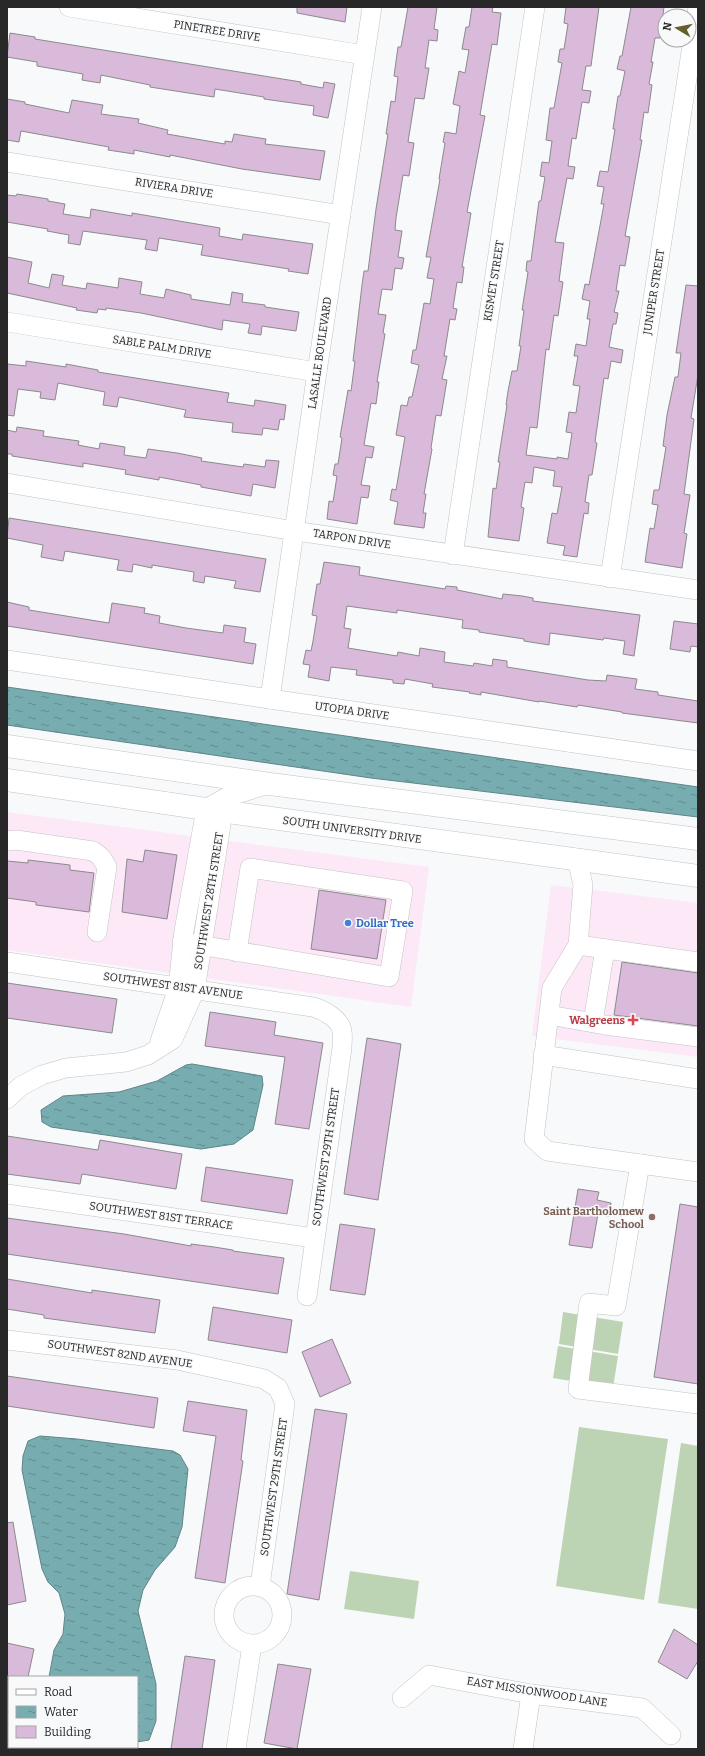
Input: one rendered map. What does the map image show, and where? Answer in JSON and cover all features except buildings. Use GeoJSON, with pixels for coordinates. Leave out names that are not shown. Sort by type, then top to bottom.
{"type":"FeatureCollection","features":[{"type":"Feature","properties":{"kind":"main road"},"geometry":{"type":"LineString","coordinates":[[7,746],[270,784],[698,839]]}},
{"type":"Feature","properties":{"kind":"main road"},"geometry":{"type":"LineString","coordinates":[[148,801],[175,789],[195,773]]}},
{"type":"Feature","properties":{"kind":"main road","name":"SOUTH UNIVERSITY DRIVE"},"geometry":{"type":"LineString","coordinates":[[7,780],[455,844],[698,876]]}},
{"type":"Feature","properties":{"kind":"street","name":"PINETREE DRIVE"},"geometry":{"type":"LineString","coordinates":[[69,7],[364,55]]}},
{"type":"Feature","properties":{"kind":"street","name":"LASALLE BOULEVARD"},"geometry":{"type":"LineString","coordinates":[[270,700],[317,372],[372,7]]}},
{"type":"Feature","properties":{"kind":"street","name":"KISMET STREET"},"geometry":{"type":"LineString","coordinates":[[453,555],[535,7]]}},
{"type":"Feature","properties":{"kind":"street","name":"JUNIPER STREET"},"geometry":{"type":"LineString","coordinates":[[610,578],[698,7]]}},
{"type":"Feature","properties":{"kind":"street","name":"RIVIERA DRIVE"},"geometry":{"type":"LineString","coordinates":[[7,162],[341,215]]}},
{"type":"Feature","properties":{"kind":"street","name":"SABLE PALM DRIVE"},"geometry":{"type":"LineString","coordinates":[[7,322],[317,372]]}},
{"type":"Feature","properties":{"kind":"street","name":"TARPON DRIVE"},"geometry":{"type":"LineString","coordinates":[[7,483],[295,531],[698,590]]}},
{"type":"Feature","properties":{"kind":"street","name":"UTOPIA DRIVE"},"geometry":{"type":"LineString","coordinates":[[7,660],[270,700],[698,761]]}},
{"type":"Feature","properties":{"kind":"street"},"geometry":{"type":"LineString","coordinates":[[214,810],[227,796],[270,784]]}},
{"type":"Feature","properties":{"kind":"street","name":"SOUTHWEST 28TH STREET"},"geometry":{"type":"LineString","coordinates":[[186,989],[182,942],[214,810]]}},
{"type":"Feature","properties":{"kind":"street","name":"SOUTHWEST 28TH STREET"},"geometry":{"type":"LineString","coordinates":[[7,1099],[21,1086],[42,1075],[66,1068],[126,1062],[148,1056],[173,1039],[186,989],[202,946],[214,810]]}},
{"type":"Feature","properties":{"kind":"street"},"geometry":{"type":"LineString","coordinates":[[7,841],[16,840],[93,852],[101,857],[107,866],[97,932]]}},
{"type":"Feature","properties":{"kind":"street"},"geometry":{"type":"LineString","coordinates":[[577,859],[584,885],[578,945],[552,988],[534,1139],[547,1151],[698,1172]]}},
{"type":"Feature","properties":{"kind":"street"},"geometry":{"type":"LineString","coordinates":[[182,942],[237,952],[389,976],[403,892],[250,868],[237,952]]}},
{"type":"Feature","properties":{"kind":"street"},"geometry":{"type":"LineString","coordinates":[[578,945],[698,962]]}},
{"type":"Feature","properties":{"kind":"street"},"geometry":{"type":"LineString","coordinates":[[593,1022],[605,949]]}},
{"type":"Feature","properties":{"kind":"street","name":"SOUTHWEST 81ST AVENUE"},"geometry":{"type":"LineString","coordinates":[[7,962],[313,1007],[324,1010],[335,1020]]}},
{"type":"Feature","properties":{"kind":"street"},"geometry":{"type":"LineString","coordinates":[[549,1015],[698,1037]]}},
{"type":"Feature","properties":{"kind":"street","name":"SOUTHWEST 29TH STREET"},"geometry":{"type":"LineString","coordinates":[[307,1296],[342,1048],[342,1030],[335,1020]]}},
{"type":"Feature","properties":{"kind":"street"},"geometry":{"type":"LineString","coordinates":[[543,1055],[698,1079]]}},
{"type":"Feature","properties":{"kind":"street"},"geometry":{"type":"LineString","coordinates":[[640,1164],[616,1306],[590,1303],[578,1389],[698,1404]]}},
{"type":"Feature","properties":{"kind":"street","name":"SOUTHWEST 81ST TERRACE"},"geometry":{"type":"LineString","coordinates":[[7,1194],[314,1238]]}},
{"type":"Feature","properties":{"kind":"street","name":"SOUTHWEST 82ND AVENUE"},"geometry":{"type":"LineString","coordinates":[[7,1340],[177,1360],[264,1379],[278,1388]]}},
{"type":"Feature","properties":{"kind":"street","name":"SOUTHWEST 29TH STREET"},"geometry":{"type":"LineString","coordinates":[[260,1586],[285,1404],[278,1388]]}},
{"type":"Feature","properties":{"kind":"street"},"geometry":{"type":"LineString","coordinates":[[260,1586],[269,1590],[276,1596],[281,1605],[283,1614],[282,1624],[277,1633],[270,1640],[261,1644],[252,1645],[242,1643],[231,1634],[224,1621],[224,1611],[227,1602],[233,1594],[241,1588],[260,1586]]}},
{"type":"Feature","properties":{"kind":"street"},"geometry":{"type":"LineString","coordinates":[[236,1749],[252,1645]]}},
{"type":"Feature","properties":{"kind":"street","name":"EAST MISSIONWOOD LANE"},"geometry":{"type":"LineString","coordinates":[[402,1698],[429,1675],[531,1694],[642,1708],[671,1735]]}},
{"type":"Feature","properties":{"kind":"street"},"geometry":{"type":"LineString","coordinates":[[523,1749],[531,1694]]}},
{"type":"Feature","properties":{"kind":"shaded area"},"geometry":{"type":"Polygon","coordinates":[[[7,812],[429,867],[411,1007],[7,950],[7,812]]]}},
{"type":"Feature","properties":{"kind":"shaded area"},"geometry":{"type":"Polygon","coordinates":[[[551,885],[698,903],[698,1057],[532,1036],[551,885]]]}},
{"type":"Feature","properties":{"kind":"green space"},"geometry":{"type":"Polygon","coordinates":[[[563,1312],[623,1322],[618,1354],[559,1344],[563,1312]]]}},
{"type":"Feature","properties":{"kind":"green space"},"geometry":{"type":"Polygon","coordinates":[[[558,1346],[618,1356],[613,1388],[553,1378],[558,1346]]]}},
{"type":"Feature","properties":{"kind":"green space"},"geometry":{"type":"Polygon","coordinates":[[[579,1427],[668,1439],[644,1600],[556,1586],[579,1427]]]}},
{"type":"Feature","properties":{"kind":"green space"},"geometry":{"type":"Polygon","coordinates":[[[681,1443],[698,1446],[698,1609],[658,1603],[681,1443]]]}},
{"type":"Feature","properties":{"kind":"green space"},"geometry":{"type":"Polygon","coordinates":[[[350,1571],[419,1581],[414,1619],[344,1609],[350,1571]]]}},
{"type":"Feature","properties":{"kind":"water"},"geometry":{"type":"Polygon","coordinates":[[[7,687],[698,787],[698,817],[371,778],[7,725],[7,687]]]}},
{"type":"Feature","properties":{"kind":"water"},"geometry":{"type":"Polygon","coordinates":[[[192,1064],[262,1076],[263,1085],[253,1130],[234,1144],[201,1149],[51,1127],[42,1122],[41,1110],[63,1096],[119,1092],[157,1081],[186,1065],[192,1064]]]}},
{"type":"Feature","properties":{"kind":"water"},"geometry":{"type":"Polygon","coordinates":[[[40,1436],[173,1451],[180,1455],[188,1469],[182,1527],[175,1547],[155,1570],[143,1590],[138,1611],[156,1684],[156,1721],[149,1740],[138,1742],[138,1676],[49,1676],[54,1650],[63,1634],[65,1614],[59,1593],[48,1582],[42,1569],[22,1470],[23,1456],[28,1441],[40,1436]]]}},
{"type":"Feature","properties":{"kind":"place","name":"Dollar Tree"},"geometry":{"type":"Point","coordinates":[348,923]}},
{"type":"Feature","properties":{"kind":"place","name":"Walgreens"},"geometry":{"type":"Point","coordinates":[633,1020]}},
{"type":"Feature","properties":{"kind":"place","name":"Saint Bartholomew School"},"geometry":{"type":"Point","coordinates":[652,1217]}}]}
